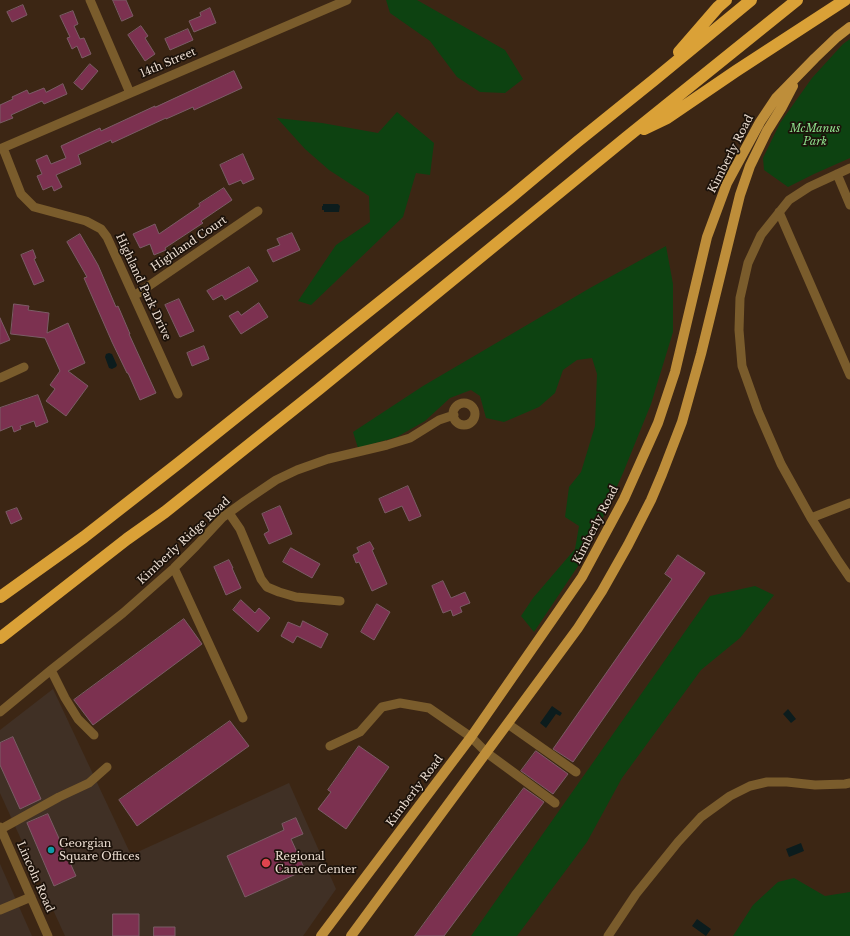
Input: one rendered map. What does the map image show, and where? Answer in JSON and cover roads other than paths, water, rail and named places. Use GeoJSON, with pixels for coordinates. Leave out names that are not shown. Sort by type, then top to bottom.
{"type":"FeatureCollection","features":[{"type":"Feature","properties":{"kind":"highway"},"geometry":{"type":"LineString","coordinates":[[654,80],[718,7],[726,0]]}},
{"type":"Feature","properties":{"kind":"highway"},"geometry":{"type":"LineString","coordinates":[[0,597],[84,537],[156,480],[510,198],[751,0]]}},
{"type":"Feature","properties":{"kind":"highway"},"geometry":{"type":"LineString","coordinates":[[0,638],[127,539],[165,512],[319,389],[626,137],[797,0]]}},
{"type":"Feature","properties":{"kind":"highway"},"geometry":{"type":"LineString","coordinates":[[626,137],[667,118],[845,0]]}},
{"type":"Feature","properties":{"kind":"main road","name":"Kimberly Road"},"geometry":{"type":"LineString","coordinates":[[321,936],[471,737],[582,577],[624,499],[658,423],[675,372],[707,237],[727,183],[760,122],[776,98],[815,58],[850,27]]}},
{"type":"Feature","properties":{"kind":"main road","name":"Kimberly Road"},"geometry":{"type":"LineString","coordinates":[[351,936],[578,628],[602,591],[628,545],[651,500],[682,422],[702,354],[740,195],[750,166],[767,130],[782,107],[797,77]]}},
{"type":"Feature","properties":{"kind":"street"},"geometry":{"type":"LineString","coordinates":[[90,0],[130,93]]}},
{"type":"Feature","properties":{"kind":"street","name":"14th Street"},"geometry":{"type":"LineString","coordinates":[[1,149],[347,0]]}},
{"type":"Feature","properties":{"kind":"street","name":"Highland Park Drive"},"geometry":{"type":"LineString","coordinates":[[1,149],[21,194],[28,202],[34,206],[86,221],[101,229],[107,237],[178,394]]}},
{"type":"Feature","properties":{"kind":"street"},"geometry":{"type":"LineString","coordinates":[[850,168],[808,187],[789,200],[761,236],[748,263],[740,298],[739,330],[742,366],[758,411],[781,464],[811,518],[850,578]]}},
{"type":"Feature","properties":{"kind":"street"},"geometry":{"type":"LineString","coordinates":[[837,174],[850,205]]}},
{"type":"Feature","properties":{"kind":"street","name":"Highland Court"},"geometry":{"type":"LineString","coordinates":[[134,296],[258,211]]}},
{"type":"Feature","properties":{"kind":"street"},"geometry":{"type":"LineString","coordinates":[[779,212],[850,375]]}},
{"type":"Feature","properties":{"kind":"street"},"geometry":{"type":"LineString","coordinates":[[0,378],[24,367]]}},
{"type":"Feature","properties":{"kind":"street","name":"Kimberly Ridge Road"},"geometry":{"type":"LineString","coordinates":[[0,712],[123,613],[174,568],[223,517],[276,480],[328,459],[410,438],[439,420],[454,415]]}},
{"type":"Feature","properties":{"kind":"street"},"geometry":{"type":"LineString","coordinates":[[811,518],[850,503]]}},
{"type":"Feature","properties":{"kind":"street"},"geometry":{"type":"LineString","coordinates":[[229,513],[240,529],[261,579],[267,587],[296,597],[340,601]]}},
{"type":"Feature","properties":{"kind":"street"},"geometry":{"type":"LineString","coordinates":[[174,568],[243,718]]}},
{"type":"Feature","properties":{"kind":"street"},"geometry":{"type":"LineString","coordinates":[[51,670],[65,698],[78,719],[94,735]]}},
{"type":"Feature","properties":{"kind":"street"},"geometry":{"type":"LineString","coordinates":[[330,746],[360,732],[382,707],[400,703],[429,708],[471,737],[487,753],[555,804]]}},
{"type":"Feature","properties":{"kind":"street"},"geometry":{"type":"LineString","coordinates":[[508,724],[576,772]]}},
{"type":"Feature","properties":{"kind":"street"},"geometry":{"type":"LineString","coordinates":[[0,828],[58,796],[90,783],[107,767]]}},
{"type":"Feature","properties":{"kind":"street"},"geometry":{"type":"LineString","coordinates":[[608,936],[636,894],[678,842],[701,817],[730,796],[750,786],[767,782],[787,782],[815,785],[850,783]]}},
{"type":"Feature","properties":{"kind":"street","name":"Lincoln Road"},"geometry":{"type":"LineString","coordinates":[[0,828],[2,841],[31,897],[48,936]]}},
{"type":"Feature","properties":{"kind":"street"},"geometry":{"type":"LineString","coordinates":[[0,910],[31,897]]}},
{"type":"Feature","properties":{"kind":"place","name":"Georgian Square Offices"},"geometry":{"type":"Point","coordinates":[51,850]}},
{"type":"Feature","properties":{"kind":"place","name":"Regional Cancer Center"},"geometry":{"type":"Point","coordinates":[266,863]}},
{"type":"Feature","properties":{"kind":"park label","name":"McManus Park"},"geometry":{"type":"Point","coordinates":[815,135]}}]}
